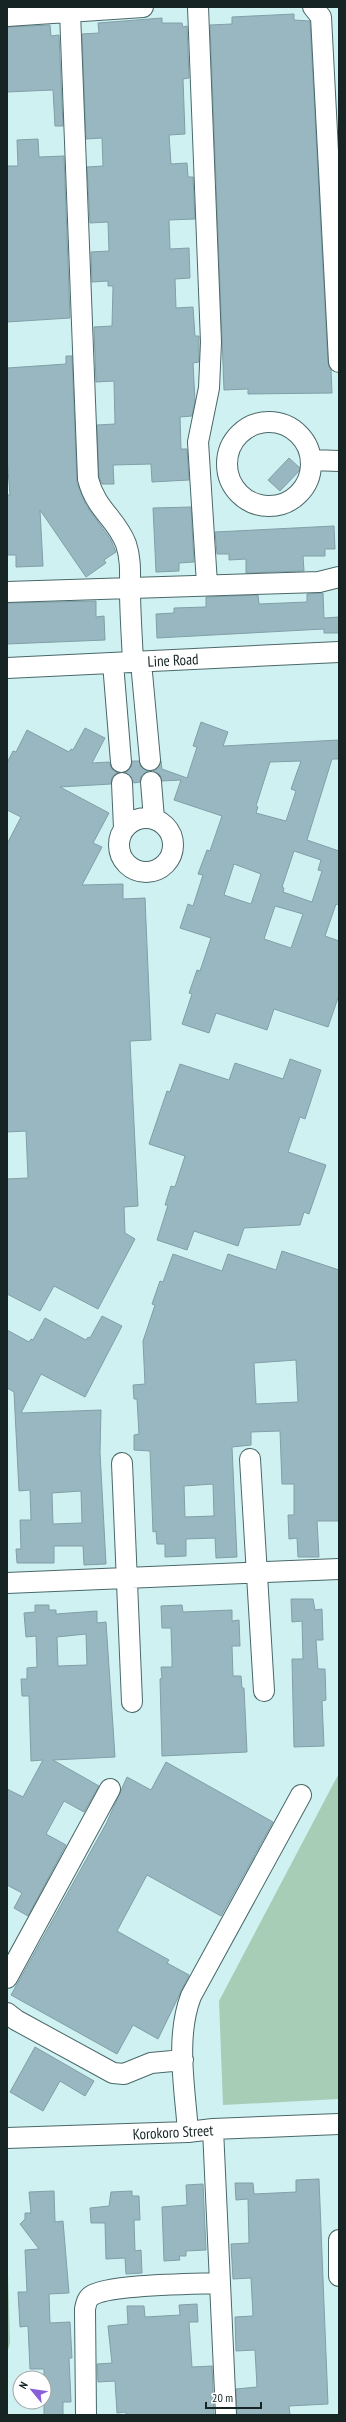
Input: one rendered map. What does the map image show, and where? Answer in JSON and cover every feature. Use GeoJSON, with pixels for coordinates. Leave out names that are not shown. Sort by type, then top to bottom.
{"type":"FeatureCollection","features":[{"type":"Feature","properties":{"kind":"street"},"geometry":{"type":"LineString","coordinates":[[7,16],[143,7]]}},
{"type":"Feature","properties":{"kind":"street"},"geometry":{"type":"LineString","coordinates":[[198,7],[212,361],[209,388],[198,442],[207,584]]}},
{"type":"Feature","properties":{"kind":"street"},"geometry":{"type":"LineString","coordinates":[[313,7],[321,17],[339,362]]}},
{"type":"Feature","properties":{"kind":"street"},"geometry":{"type":"LineString","coordinates":[[70,12],[88,479],[92,495],[100,509],[116,527],[126,544],[131,566],[130,588],[137,662],[150,760]]}},
{"type":"Feature","properties":{"kind":"street"},"geometry":{"type":"LineString","coordinates":[[275,421],[289,425],[300,434],[308,446],[312,460],[311,473],[305,486],[297,496],[284,504],[271,506],[258,505],[245,499],[235,490],[228,472],[227,463],[229,449],[236,436],[247,427],[260,422],[275,421]]}},
{"type":"Feature","properties":{"kind":"street"},"geometry":{"type":"LineString","coordinates":[[312,460],[339,461]]}},
{"type":"Feature","properties":{"kind":"street"},"geometry":{"type":"LineString","coordinates":[[200,472],[228,472]]}},
{"type":"Feature","properties":{"kind":"street"},"geometry":{"type":"LineString","coordinates":[[7,592],[207,584],[319,582],[339,577]]}},
{"type":"Feature","properties":{"kind":"street","name":"Line Road"},"geometry":{"type":"LineString","coordinates":[[7,668],[339,652]]}},
{"type":"Feature","properties":{"kind":"street"},"geometry":{"type":"LineString","coordinates":[[113,662],[121,762]]}},
{"type":"Feature","properties":{"kind":"street"},"geometry":{"type":"LineString","coordinates":[[151,782],[154,819]]}},
{"type":"Feature","properties":{"kind":"street"},"geometry":{"type":"LineString","coordinates":[[122,783],[124,828],[119,846],[124,861],[133,869],[142,872],[153,871],[166,863],[173,848],[169,831],[154,819],[139,819],[124,828]]}},
{"type":"Feature","properties":{"kind":"street"},"geometry":{"type":"LineString","coordinates":[[250,1459],[264,1691]]}},
{"type":"Feature","properties":{"kind":"street"},"geometry":{"type":"LineString","coordinates":[[122,1463],[132,1702]]}},
{"type":"Feature","properties":{"kind":"street"},"geometry":{"type":"LineString","coordinates":[[7,1583],[126,1576],[339,1569]]}},
{"type":"Feature","properties":{"kind":"street"},"geometry":{"type":"LineString","coordinates":[[7,1978],[110,1789]]}},
{"type":"Feature","properties":{"kind":"street"},"geometry":{"type":"LineString","coordinates":[[188,2132],[183,2060],[184,2014],[191,1996],[300,1795]]}},
{"type":"Feature","properties":{"kind":"street"},"geometry":{"type":"LineString","coordinates":[[7,2013],[16,2020],[112,2073],[124,2074],[151,2063],[183,2060]]}},
{"type":"Feature","properties":{"kind":"street","name":"Korokoro Street"},"geometry":{"type":"LineString","coordinates":[[8,2138],[188,2132],[213,2129],[339,2124]]}},
{"type":"Feature","properties":{"kind":"street"},"geometry":{"type":"LineString","coordinates":[[213,2129],[219,2283],[225,2358],[226,2415]]}},
{"type":"Feature","properties":{"kind":"street"},"geometry":{"type":"LineString","coordinates":[[339,2240],[339,2276]]}},
{"type":"Feature","properties":{"kind":"street"},"geometry":{"type":"LineString","coordinates":[[86,2415],[85,2309],[87,2300],[91,2296],[98,2292],[124,2289],[219,2283]]}},
{"type":"Feature","properties":{"kind":"green space"},"geometry":{"type":"Polygon","coordinates":[[[338,1775],[339,2099],[223,2105],[219,2001],[338,1775]]]}},
{"type":"Feature","properties":{"kind":"green space"},"geometry":{"type":"Polygon","coordinates":[[[7,2238],[10,2343],[7,2354],[7,2238]]]}},
{"type":"Feature","properties":{"kind":"building"},"geometry":{"type":"Polygon","coordinates":[[[294,14],[294,20],[310,21],[328,363],[331,369],[332,393],[248,394],[248,389],[224,390],[210,25],[232,24],[232,17],[294,14]]]}},
{"type":"Feature","properties":{"kind":"building"},"geometry":{"type":"Polygon","coordinates":[[[162,18],[162,23],[182,23],[183,27],[187,26],[189,78],[183,79],[185,134],[169,135],[171,164],[187,163],[188,177],[193,177],[195,219],[169,220],[170,249],[189,248],[190,278],[175,279],[176,308],[193,307],[195,336],[199,336],[199,362],[193,363],[195,401],[192,416],[180,417],[181,449],[187,449],[189,480],[152,482],[151,464],[113,465],[114,484],[102,484],[99,477],[97,425],[115,424],[114,381],[96,382],[94,327],[112,326],[113,286],[108,286],[108,281],[92,282],[91,252],[109,251],[108,222],[90,223],[87,167],[103,166],[102,138],[86,139],[82,34],[99,33],[98,23],[162,18]]]}},
{"type":"Feature","properties":{"kind":"building"},"geometry":{"type":"Polygon","coordinates":[[[50,25],[51,36],[59,35],[63,126],[55,126],[53,90],[7,92],[7,27],[50,25]]]}},
{"type":"Feature","properties":{"kind":"building"},"geometry":{"type":"Polygon","coordinates":[[[38,139],[39,157],[64,156],[70,318],[7,322],[7,166],[18,166],[17,140],[38,139]]]}},
{"type":"Feature","properties":{"kind":"building"},"geometry":{"type":"Polygon","coordinates":[[[66,356],[72,356],[77,483],[86,505],[111,540],[116,552],[104,560],[106,563],[86,577],[40,510],[43,566],[16,567],[16,555],[7,555],[7,495],[10,495],[7,457],[7,368],[66,364],[66,356]]]}},
{"type":"Feature","properties":{"kind":"building"},"geometry":{"type":"Polygon","coordinates":[[[289,458],[301,469],[280,491],[268,480],[289,458]]]}},
{"type":"Feature","properties":{"kind":"building"},"geometry":{"type":"Polygon","coordinates":[[[191,507],[194,562],[179,563],[179,571],[156,572],[153,508],[191,507]]]}},
{"type":"Feature","properties":{"kind":"building"},"geometry":{"type":"Polygon","coordinates":[[[334,526],[335,549],[325,549],[325,556],[303,556],[304,571],[246,573],[246,559],[229,560],[229,554],[217,554],[215,532],[334,526]]]}},
{"type":"Feature","properties":{"kind":"building"},"geometry":{"type":"Polygon","coordinates":[[[323,593],[324,618],[339,617],[339,633],[324,633],[324,629],[157,638],[156,614],[174,613],[174,608],[206,607],[206,597],[258,595],[259,604],[307,602],[307,594],[323,593]]]}},
{"type":"Feature","properties":{"kind":"building"},"geometry":{"type":"Polygon","coordinates":[[[96,601],[96,617],[104,616],[105,640],[7,644],[7,603],[96,601]]]}},
{"type":"Feature","properties":{"kind":"building"},"geometry":{"type":"Polygon","coordinates":[[[201,722],[228,732],[223,746],[339,740],[339,759],[332,759],[307,840],[339,851],[339,905],[336,904],[325,936],[339,941],[339,995],[328,1027],[274,1009],[267,1030],[216,1013],[209,1033],[182,1024],[192,994],[189,993],[197,970],[200,971],[211,938],[180,928],[188,904],[193,906],[203,875],[198,874],[207,850],[210,851],[222,816],[174,800],[181,780],[162,781],[160,775],[153,771],[157,769],[161,761],[162,769],[187,778],[197,747],[193,746],[201,722]],[[301,761],[270,762],[256,806],[258,807],[256,813],[286,821],[296,791],[291,789],[301,761]],[[294,851],[282,887],[284,888],[283,892],[312,902],[322,871],[318,870],[321,860],[294,851]],[[234,864],[224,895],[251,904],[261,874],[234,864]],[[275,906],[264,939],[291,948],[303,914],[275,906]]]}},
{"type":"Feature","properties":{"kind":"building"},"geometry":{"type":"Polygon","coordinates":[[[85,728],[105,738],[92,763],[109,762],[112,769],[118,773],[112,777],[111,784],[60,787],[109,813],[93,843],[102,847],[82,885],[123,884],[123,899],[145,898],[151,1040],[130,1041],[138,1206],[124,1207],[125,1233],[135,1239],[98,1309],[54,1286],[40,1311],[7,1294],[7,1179],[28,1178],[26,1131],[7,1132],[7,844],[21,817],[7,810],[7,763],[13,751],[16,752],[27,730],[69,752],[71,749],[73,750],[85,728]]]}},
{"type":"Feature","properties":{"kind":"building"},"geometry":{"type":"Polygon","coordinates":[[[132,761],[139,761],[141,767],[148,771],[141,777],[140,782],[134,783],[131,777],[125,772],[131,767],[132,761]]]}},
{"type":"Feature","properties":{"kind":"building"},"geometry":{"type":"Polygon","coordinates":[[[290,1059],[321,1070],[305,1119],[300,1117],[288,1152],[326,1165],[309,1214],[304,1212],[300,1225],[244,1228],[238,1246],[194,1231],[187,1250],[157,1240],[168,1205],[165,1205],[171,1186],[175,1187],[185,1156],[149,1144],[167,1091],[170,1092],[180,1064],[229,1080],[235,1063],[283,1079],[290,1059]]]}},
{"type":"Feature","properties":{"kind":"building"},"geometry":{"type":"Polygon","coordinates":[[[282,1251],[339,1270],[339,1521],[317,1521],[319,1557],[298,1557],[297,1538],[289,1539],[288,1515],[294,1515],[294,1484],[282,1484],[280,1431],[251,1432],[251,1445],[232,1447],[237,1557],[216,1558],[215,1538],[186,1539],[186,1556],[165,1557],[165,1544],[157,1544],[156,1531],[153,1532],[150,1451],[134,1450],[134,1435],[139,1434],[137,1399],[134,1399],[133,1385],[145,1384],[143,1341],[155,1305],[152,1304],[160,1281],[163,1282],[173,1254],[222,1271],[228,1254],[276,1270],[282,1251]],[[296,1360],[254,1363],[256,1404],[298,1402],[296,1360]],[[213,1484],[184,1486],[185,1517],[214,1516],[213,1484]]]}},
{"type":"Feature","properties":{"kind":"building"},"geometry":{"type":"Polygon","coordinates":[[[102,1316],[122,1326],[85,1397],[41,1374],[21,1413],[101,1410],[100,1452],[106,1564],[84,1565],[83,1546],[54,1546],[54,1563],[17,1563],[16,1549],[21,1549],[20,1520],[31,1520],[30,1490],[19,1491],[14,1392],[7,1388],[7,1330],[29,1342],[31,1339],[33,1340],[45,1318],[86,1340],[88,1337],[90,1338],[102,1316]],[[81,1491],[52,1493],[53,1524],[82,1523],[81,1491]]]}},
{"type":"Feature","properties":{"kind":"building"},"geometry":{"type":"Polygon","coordinates":[[[291,1599],[313,1599],[315,1610],[322,1609],[323,1640],[316,1640],[318,1669],[325,1669],[326,1700],[322,1701],[324,1746],[294,1747],[292,1659],[303,1659],[302,1621],[292,1622],[291,1599]]]}},
{"type":"Feature","properties":{"kind":"building"},"geometry":{"type":"Polygon","coordinates":[[[35,1605],[49,1605],[49,1610],[56,1610],[56,1614],[97,1611],[97,1623],[106,1622],[115,1757],[53,1760],[99,1786],[84,1812],[64,1801],[46,1834],[66,1845],[28,1916],[14,1908],[22,1893],[7,1885],[7,1789],[23,1797],[43,1760],[31,1761],[29,1696],[22,1696],[21,1679],[27,1679],[27,1668],[37,1667],[36,1636],[26,1637],[24,1613],[35,1612],[35,1605]],[[86,1634],[57,1637],[58,1666],[87,1665],[86,1634]]]}},
{"type":"Feature","properties":{"kind":"building"},"geometry":{"type":"Polygon","coordinates":[[[182,1605],[183,1612],[232,1610],[232,1621],[239,1620],[240,1646],[232,1646],[233,1676],[241,1676],[242,1688],[244,1688],[247,1752],[162,1756],[161,1667],[172,1667],[172,1658],[171,1628],[162,1628],[161,1606],[182,1605]]]}},
{"type":"Feature","properties":{"kind":"building"},"geometry":{"type":"Polygon","coordinates":[[[166,1762],[273,1822],[221,1916],[147,1875],[117,1931],[169,1960],[167,1963],[189,1975],[158,2039],[133,2025],[117,2054],[11,1995],[106,1824],[127,1777],[151,1790],[166,1762]]]}},
{"type":"Feature","properties":{"kind":"building"},"geometry":{"type":"Polygon","coordinates":[[[35,2047],[94,2081],[85,2096],[60,2081],[43,2111],[10,2092],[35,2047]]]}},
{"type":"Feature","properties":{"kind":"building"},"geometry":{"type":"Polygon","coordinates":[[[319,2179],[328,2404],[289,2406],[290,2415],[237,2415],[236,2389],[257,2387],[255,2350],[236,2351],[235,2317],[253,2316],[251,2278],[233,2279],[231,2244],[249,2243],[248,2199],[236,2200],[235,2183],[253,2183],[254,2194],[296,2192],[296,2180],[319,2179]]]}},
{"type":"Feature","properties":{"kind":"building"},"geometry":{"type":"Polygon","coordinates":[[[203,2184],[206,2250],[186,2251],[186,2256],[179,2256],[180,2260],[164,2261],[162,2207],[187,2205],[186,2185],[203,2184]]]}},
{"type":"Feature","properties":{"kind":"building"},"geometry":{"type":"Polygon","coordinates":[[[54,2191],[55,2222],[63,2221],[69,2293],[49,2294],[50,2323],[70,2322],[72,2358],[69,2358],[71,2402],[63,2402],[63,2415],[44,2415],[44,2410],[52,2410],[52,2370],[30,2369],[28,2326],[20,2327],[18,2292],[27,2292],[25,2250],[39,2249],[20,2224],[25,2219],[25,2213],[31,2213],[29,2192],[54,2191]]]}},
{"type":"Feature","properties":{"kind":"building"},"geometry":{"type":"Polygon","coordinates":[[[132,2191],[132,2196],[139,2196],[140,2220],[134,2220],[135,2251],[141,2250],[142,2273],[126,2274],[125,2258],[106,2259],[105,2223],[91,2223],[90,2208],[109,2206],[111,2192],[132,2191]]]}},
{"type":"Feature","properties":{"kind":"building"},"geometry":{"type":"Polygon","coordinates":[[[197,2304],[198,2322],[189,2322],[192,2367],[212,2366],[214,2415],[126,2415],[126,2412],[117,2413],[115,2381],[98,2382],[97,2364],[112,2363],[108,2326],[128,2324],[127,2306],[144,2306],[145,2317],[180,2315],[179,2305],[197,2304]]]}}]}
